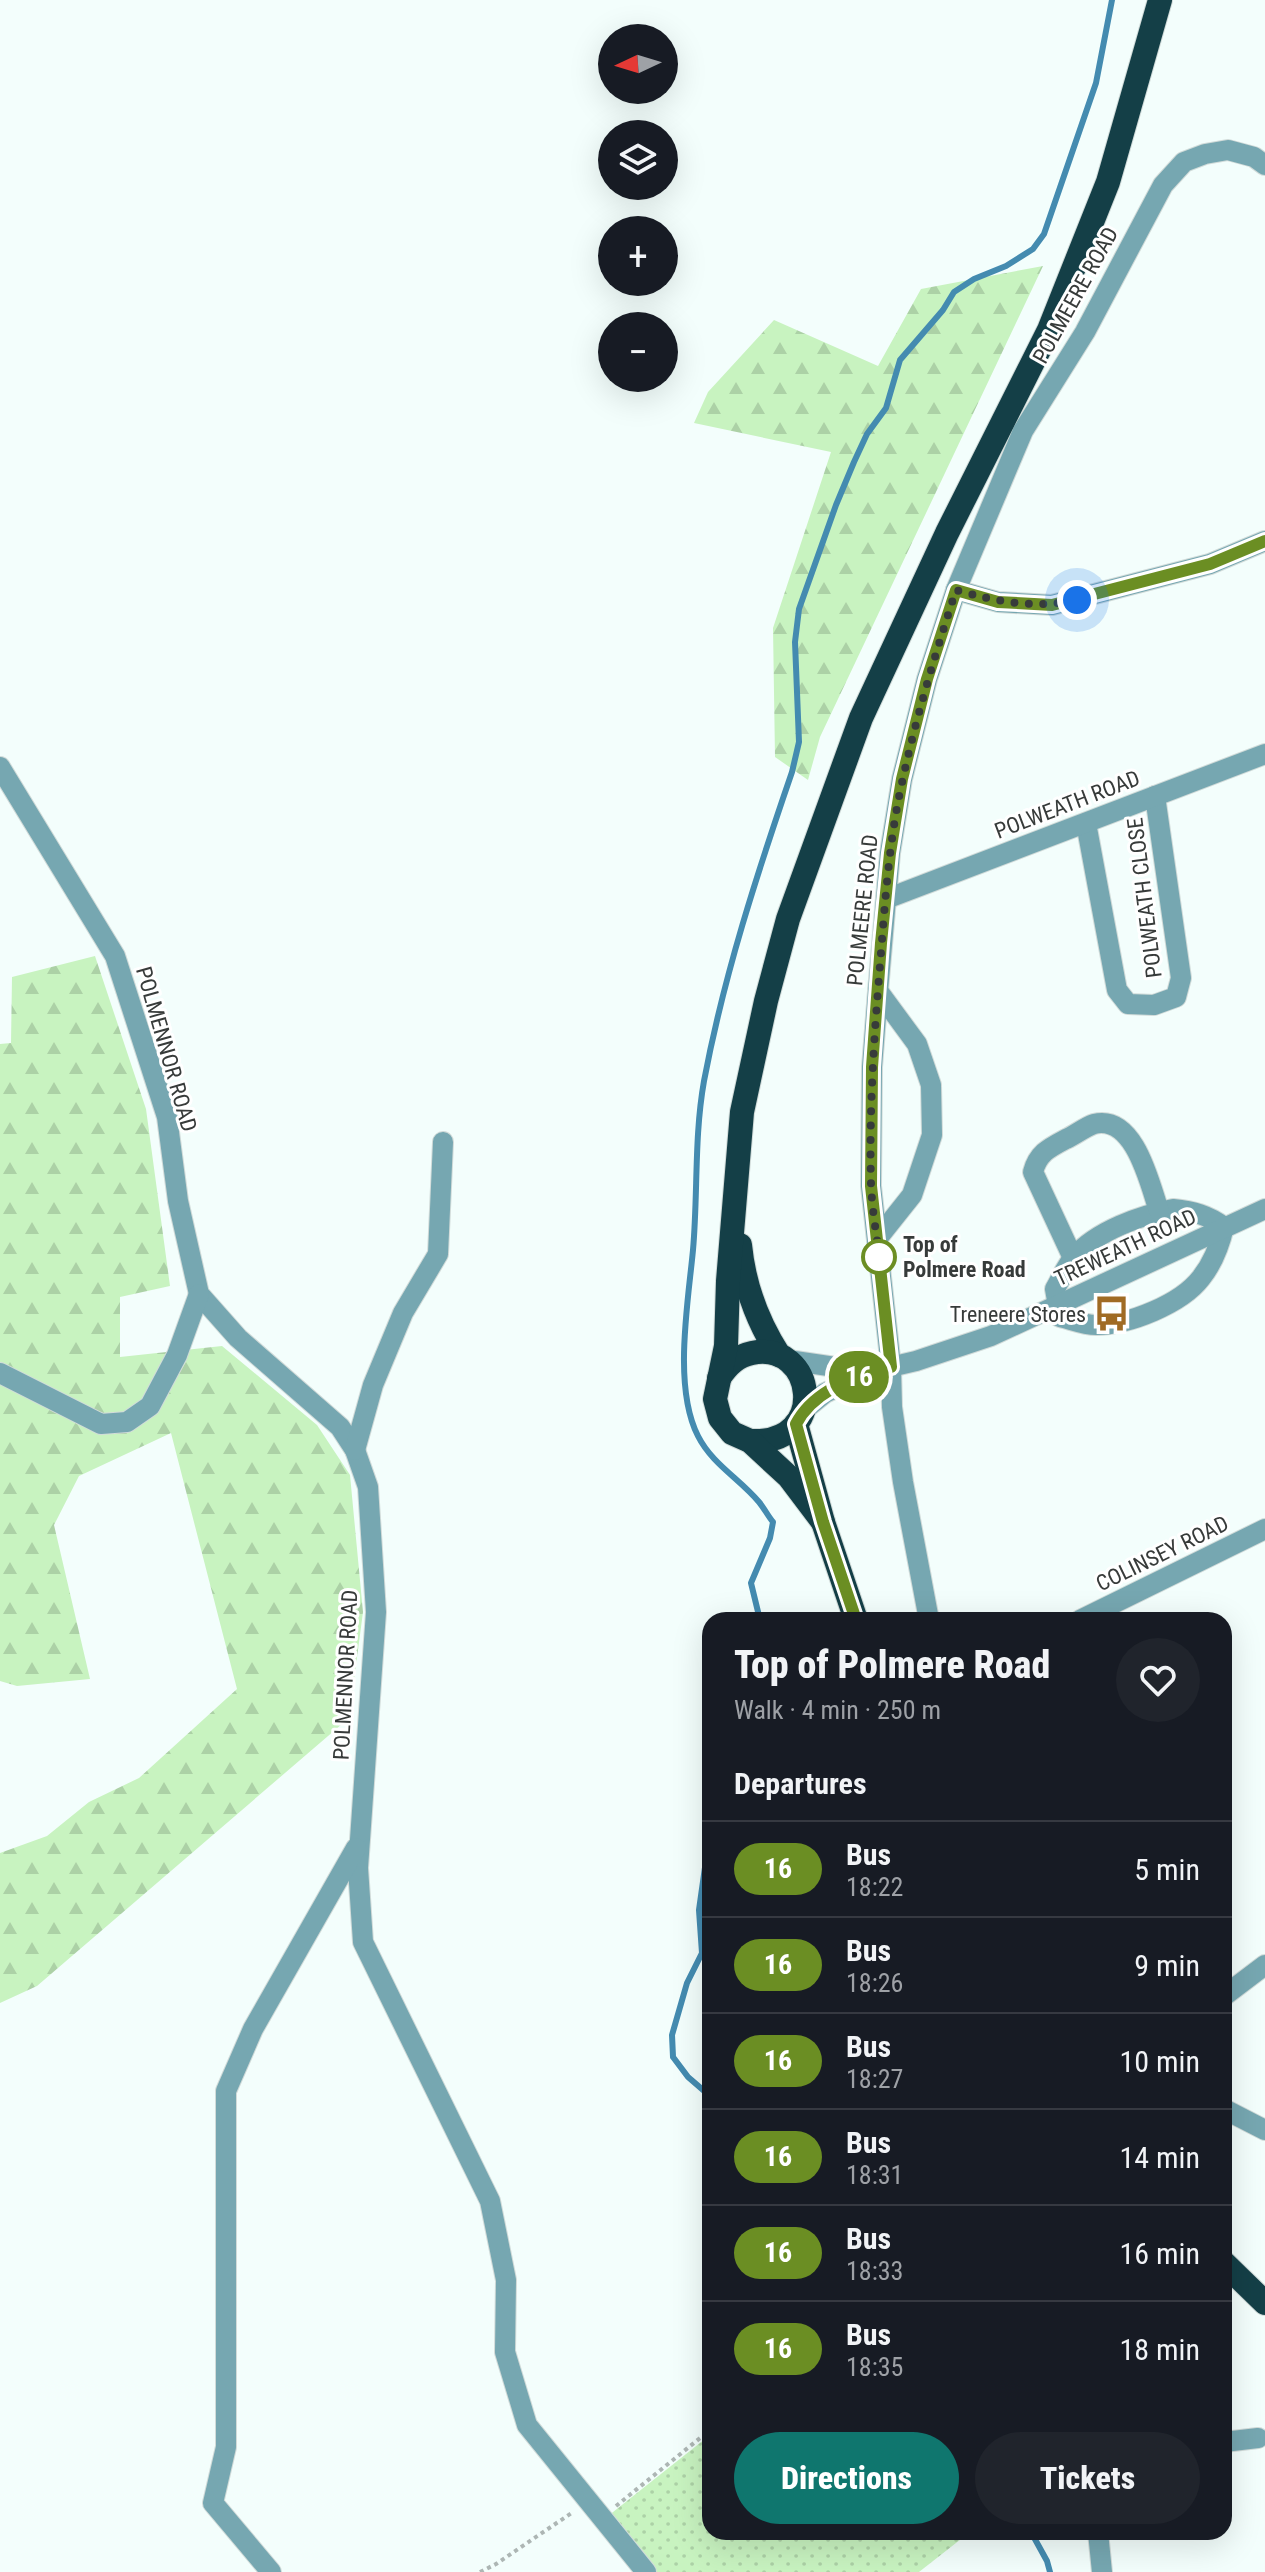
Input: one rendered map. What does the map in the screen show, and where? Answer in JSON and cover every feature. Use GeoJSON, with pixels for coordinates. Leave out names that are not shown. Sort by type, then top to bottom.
{"type":"FeatureCollection","features":[{"type":"Feature","properties":{"kind":"highway"},"geometry":{"type":"LineString","coordinates":[[823,1522],[789,1477],[750,1441],[732,1433],[720,1418],[715,1399],[726,1346],[734,1187],[742,1112],[766,1001],[788,919],[861,718],[947,533],[1049,330],[1108,182],[1160,0]]}},
{"type":"Feature","properties":{"kind":"highway"},"geometry":{"type":"LineString","coordinates":[[734,1187],[742,1263],[750,1298],[763,1331],[783,1358],[797,1370],[806,1396],[800,1417],[784,1436],[767,1442],[750,1441]]}},
{"type":"Feature","properties":{"kind":"highway"},"geometry":{"type":"LineString","coordinates":[[718,1380],[728,1365],[743,1354],[761,1351],[783,1358]]}},
{"type":"Feature","properties":{"kind":"highway"},"geometry":{"type":"LineString","coordinates":[[800,1417],[823,1522],[853,1612]]}},
{"type":"Feature","properties":{"kind":"highway"},"geometry":{"type":"LineString","coordinates":[[1232,2271],[1265,2303]]}},
{"type":"Feature","properties":{"kind":"street","name":"POLMEERE ROAD"},"geometry":{"type":"LineString","coordinates":[[927,1612],[892,1407],[891,1367],[871,1171],[872,1067],[878,991],[890,853],[902,779],[927,679],[956,590],[1023,431],[1085,332],[1163,185],[1184,162],[1205,154],[1228,150],[1254,157],[1265,165]]}},
{"type":"Feature","properties":{"kind":"street"},"geometry":{"type":"LineString","coordinates":[[956,590],[998,602],[1052,605],[1210,564],[1265,541]]}},
{"type":"Feature","properties":{"kind":"street","name":"POLWEATH ROAD"},"geometry":{"type":"LineString","coordinates":[[886,899],[1265,754]]}},
{"type":"Feature","properties":{"kind":"street","name":"POLMENNOR ROAD"},"geometry":{"type":"LineString","coordinates":[[0,767],[115,956],[167,1117],[178,1201],[199,1294],[238,1338],[340,1427],[355,1450],[368,1487],[376,1612],[358,1868],[363,1942],[490,2201],[506,2280],[505,2352],[527,2425],[646,2572]]}},
{"type":"Feature","properties":{"kind":"street","name":"POLWEATH CLOSE"},"geometry":{"type":"LineString","coordinates":[[1086,823],[1117,990],[1128,1004],[1154,1005],[1176,997],[1181,978],[1155,796]]}},
{"type":"Feature","properties":{"kind":"street"},"geometry":{"type":"LineString","coordinates":[[877,1239],[912,1195],[932,1135],[931,1085],[917,1044],[878,991]]}},
{"type":"Feature","properties":{"kind":"street"},"geometry":{"type":"LineString","coordinates":[[1073,1258],[1033,1172],[1037,1158],[1049,1148],[1095,1124],[1118,1129],[1138,1150],[1159,1211]]}},
{"type":"Feature","properties":{"kind":"street"},"geometry":{"type":"LineString","coordinates":[[355,1450],[373,1385],[403,1313],[438,1254],[443,1142]]}},
{"type":"Feature","properties":{"kind":"street","name":"TREWEATH ROAD"},"geometry":{"type":"LineString","coordinates":[[800,1417],[825,1393],[869,1372],[991,1336],[1265,1209]]}},
{"type":"Feature","properties":{"kind":"street"},"geometry":{"type":"LineString","coordinates":[[1159,1211],[1192,1211],[1210,1217],[1224,1227],[1219,1245],[1201,1278],[1176,1300],[1122,1323],[1093,1325],[1060,1317],[1055,1289],[1073,1258],[1089,1243],[1143,1215],[1159,1211]]}},
{"type":"Feature","properties":{"kind":"street"},"geometry":{"type":"LineString","coordinates":[[0,1373],[101,1424],[127,1422],[150,1406],[177,1355],[199,1294]]}},
{"type":"Feature","properties":{"kind":"street","name":"TREWEATH ROAD"},"geometry":{"type":"LineString","coordinates":[[783,1358],[869,1372]]}},
{"type":"Feature","properties":{"kind":"street","name":"COLINSEY ROAD"},"geometry":{"type":"LineString","coordinates":[[1107,1612],[1265,1529]]}},
{"type":"Feature","properties":{"kind":"street"},"geometry":{"type":"LineString","coordinates":[[271,2572],[213,2503],[226,2447],[226,2091],[253,2029],[360,1841]]}},
{"type":"Feature","properties":{"kind":"street"},"geometry":{"type":"LineString","coordinates":[[1232,1990],[1265,1965]]}},
{"type":"Feature","properties":{"kind":"street"},"geometry":{"type":"LineString","coordinates":[[1232,2113],[1265,2130]]}},
{"type":"Feature","properties":{"kind":"street"},"geometry":{"type":"LineString","coordinates":[[1232,2441],[1258,2438]]}},
{"type":"Feature","properties":{"kind":"street"},"geometry":{"type":"LineString","coordinates":[[1099,2540],[1102,2572]]}},
{"type":"Feature","properties":{"kind":"path"},"geometry":{"type":"LineString","coordinates":[[601,2518],[702,2436]]}},
{"type":"Feature","properties":{"kind":"path"},"geometry":{"type":"LineString","coordinates":[[480,2572],[577,2509]]}},
{"type":"Feature","properties":{"kind":"green space"},"geometry":{"type":"Polygon","coordinates":[[[1043,266],[820,737],[808,780],[775,757],[773,628],[831,452],[694,423],[708,392],[774,320],[878,366],[921,289],[1043,266]]]}},
{"type":"Feature","properties":{"kind":"green space"},"geometry":{"type":"Polygon","coordinates":[[[95,956],[146,1109],[170,1286],[120,1297],[120,1357],[222,1346],[317,1425],[350,1475],[363,1612],[349,1718],[37,1986],[0,2003],[0,1853],[47,1836],[89,1802],[139,1778],[237,1689],[171,1433],[79,1476],[54,1525],[90,1679],[17,1686],[0,1681],[0,1044],[11,1043],[12,977],[95,956]]]}},
{"type":"Feature","properties":{"kind":"green space"},"geometry":{"type":"Polygon","coordinates":[[[702,2441],[702,2540],[960,2540],[919,2572],[653,2572],[608,2516],[702,2441]]]}},
{"type":"Feature","properties":{"kind":"waterway"},"geometry":{"type":"LineString","coordinates":[[758,1612],[751,1583],[770,1538],[773,1522],[761,1504],[718,1463],[698,1436],[686,1394],[684,1344],[704,1081],[731,964],[799,742],[795,642],[799,609],[854,462],[867,434],[886,408],[900,360],[943,310],[954,292],[1033,249],[1044,234],[1096,83],[1112,0]]}},
{"type":"Feature","properties":{"kind":"waterway"},"geometry":{"type":"LineString","coordinates":[[702,1889],[699,1910],[702,1953]]}},
{"type":"Feature","properties":{"kind":"waterway"},"geometry":{"type":"LineString","coordinates":[[702,1953],[687,1983],[672,2035],[673,2057],[702,2089]]}},
{"type":"Feature","properties":{"kind":"waterway"},"geometry":{"type":"LineString","coordinates":[[1035,2540],[1050,2572]]}},
{"type":"Feature","properties":{"kind":"bus line","name":"16"},"geometry":{"type":"LineString","coordinates":[[853,1612],[823,1522],[796,1424],[804,1410],[825,1393],[869,1372],[891,1367],[871,1186],[872,1067],[881,943],[890,853],[902,779],[927,679],[956,590],[998,602],[1052,605],[1210,564],[1265,541]]}},
{"type":"Feature","properties":{"kind":"place","name":"Top of Polmere Road"},"geometry":{"type":"Point","coordinates":[879,1257]}},
{"type":"Feature","properties":{"kind":"place","name":"Treneere Stores"},"geometry":{"type":"Point","coordinates":[1112,1314]}},
{"type":"Feature","properties":{"kind":"route"},"geometry":{"type":"LineString","coordinates":[[879,1257],[880,1263],[871,1186],[872,1067],[881,943],[890,853],[902,779],[927,679],[956,590],[998,602],[1052,605],[1077,600]]}}]}
